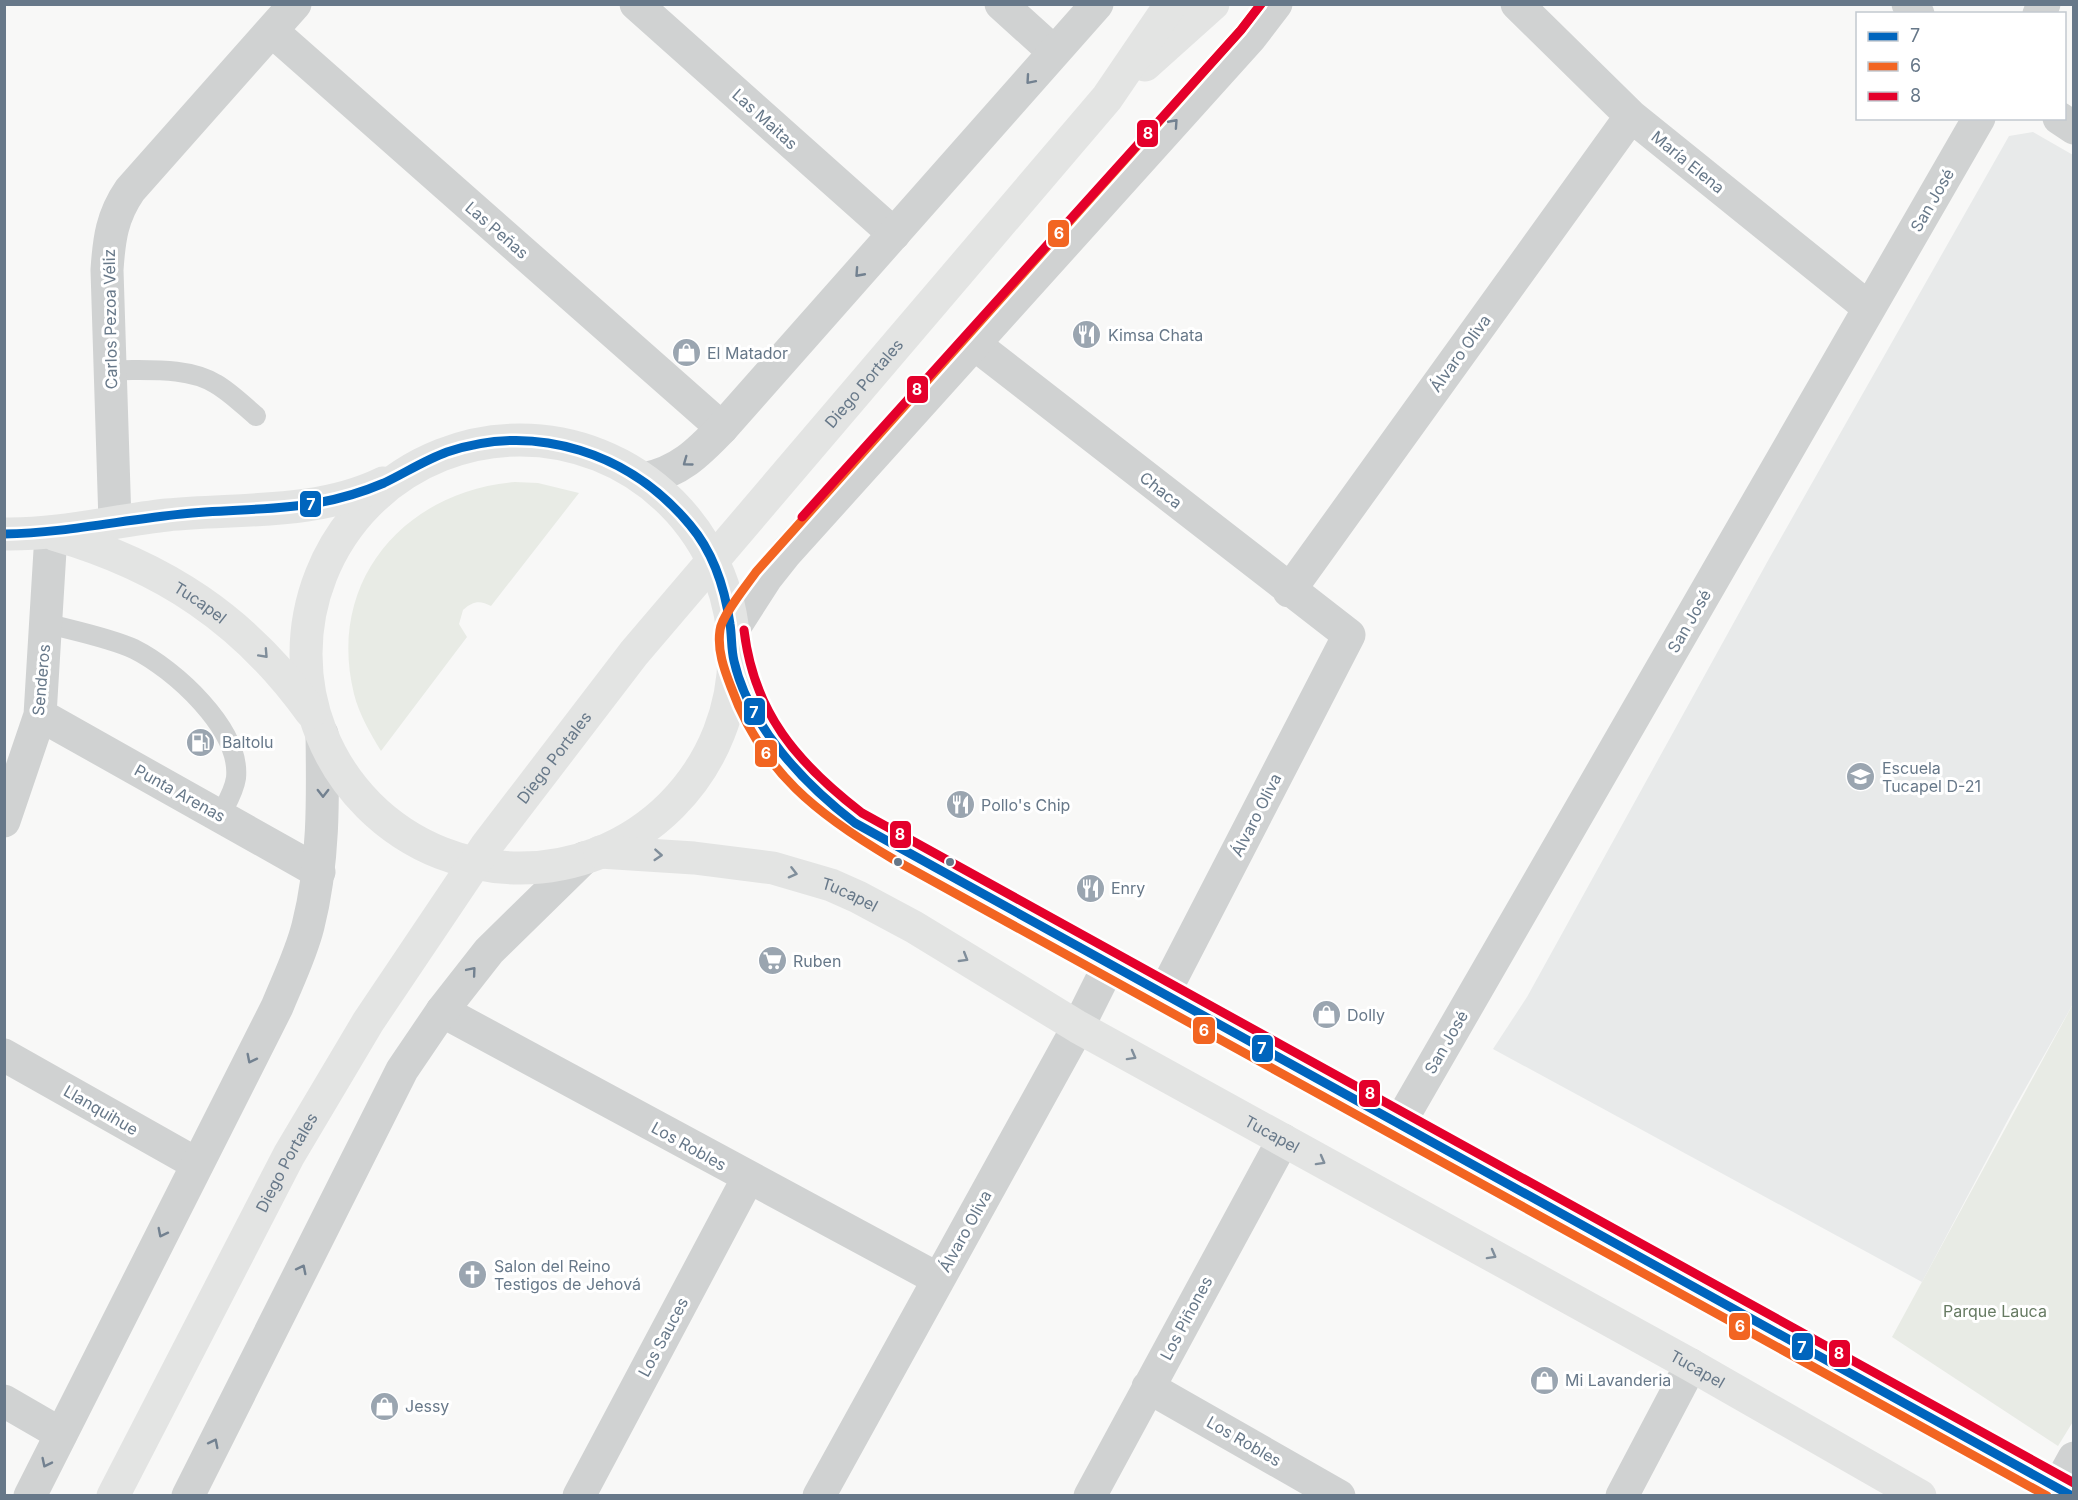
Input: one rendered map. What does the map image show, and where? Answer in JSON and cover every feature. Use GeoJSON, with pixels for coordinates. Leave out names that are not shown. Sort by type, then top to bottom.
{"type":"FeatureCollection","features":[{"type":"Feature","properties":{"kind":"main road","name":"Diego Portales"},"geometry":{"type":"LineString","coordinates":[[113,1496],[289,1155],[374,1014],[487,845],[634,653],[1107,98],[1171,4]]}},
{"type":"Feature","properties":{"kind":"main road","name":"Diego Portales"},"geometry":{"type":"LineString","coordinates":[[1107,98],[1214,4]]}},
{"type":"Feature","properties":{"kind":"main road"},"geometry":{"type":"LineString","coordinates":[[731,633],[727,703],[721,725],[712,746],[689,784],[658,818],[620,843],[592,855],[539,867],[494,866],[451,856],[410,837],[391,825],[358,794],[338,765],[320,727],[306,658],[314,596],[339,539],[379,492],[404,473],[442,454],[474,444],[525,439],[575,447],[607,459],[653,487],[693,528],[722,588],[731,633],[762,727],[801,779],[827,803],[855,823],[2065,1491]]}},
{"type":"Feature","properties":{"kind":"main road","name":"Tucapel"},"geometry":{"type":"LineString","coordinates":[[9,534],[51,534],[115,522],[314,503],[375,487],[404,473]]}},
{"type":"Feature","properties":{"kind":"main road","name":"Tucapel"},"geometry":{"type":"LineString","coordinates":[[51,534],[96,547],[141,565],[201,601],[256,646],[289,681],[320,727]]}},
{"type":"Feature","properties":{"kind":"main road","name":"Tucapel"},"geometry":{"type":"LineString","coordinates":[[592,855],[735,862],[773,868],[831,885],[914,927],[1078,1027],[1690,1365],[1916,1494]]}},
{"type":"Feature","properties":{"kind":"street","name":"Carlos Pezoa Véliz"},"geometry":{"type":"LineString","coordinates":[[115,522],[108,270],[110,235],[114,217],[130,190],[295,4]]}},
{"type":"Feature","properties":{"kind":"street","name":"Las Maitas"},"geometry":{"type":"LineString","coordinates":[[636,4],[894,234]]}},
{"type":"Feature","properties":{"kind":"street"},"geometry":{"type":"LineString","coordinates":[[1001,4],[1054,52]]}},
{"type":"Feature","properties":{"kind":"street"},"geometry":{"type":"LineString","coordinates":[[653,487],[659,476],[684,465],[722,428],[1097,4]]}},
{"type":"Feature","properties":{"kind":"street"},"geometry":{"type":"LineString","coordinates":[[731,633],[785,554],[1250,38],[1276,4]]}},
{"type":"Feature","properties":{"kind":"street","name":"María Elena"},"geometry":{"type":"LineString","coordinates":[[1517,4],[1630,116],[1869,308]]}},
{"type":"Feature","properties":{"kind":"street","name":"Las Peñas"},"geometry":{"type":"LineString","coordinates":[[272,31],[722,428]]}},
{"type":"Feature","properties":{"kind":"street","name":"Álvaro Oliva"},"geometry":{"type":"LineString","coordinates":[[1289,591],[1630,116]]}},
{"type":"Feature","properties":{"kind":"street","name":"San José"},"geometry":{"type":"LineString","coordinates":[[1399,1124],[1978,120]]}},
{"type":"Feature","properties":{"kind":"street","name":"Chaca"},"geometry":{"type":"LineString","coordinates":[[973,343],[1289,591],[1349,635]]}},
{"type":"Feature","properties":{"kind":"street","name":"Senderos"},"geometry":{"type":"LineString","coordinates":[[4,821],[40,715],[51,534]]}},
{"type":"Feature","properties":{"kind":"street","name":"Álvaro Oliva"},"geometry":{"type":"LineString","coordinates":[[1163,994],[1349,635]]}},
{"type":"Feature","properties":{"kind":"street","name":"Punta Arenas"},"geometry":{"type":"LineString","coordinates":[[40,715],[319,872]]}},
{"type":"Feature","properties":{"kind":"street"},"geometry":{"type":"LineString","coordinates":[[30,1496],[277,1007],[300,953],[308,927],[319,872],[323,802],[320,727]]}},
{"type":"Feature","properties":{"kind":"street"},"geometry":{"type":"LineString","coordinates":[[188,1496],[402,1070],[442,1011],[489,951],[592,855]]}},
{"type":"Feature","properties":{"kind":"street","name":"Álvaro Oliva"},"geometry":{"type":"LineString","coordinates":[[819,1496],[1078,1027],[1109,965]]}},
{"type":"Feature","properties":{"kind":"street","name":"Los Robles"},"geometry":{"type":"LineString","coordinates":[[442,1011],[938,1279]]}},
{"type":"Feature","properties":{"kind":"street","name":"Llanquihue"},"geometry":{"type":"LineString","coordinates":[[4,1055],[197,1164]]}},
{"type":"Feature","properties":{"kind":"street","name":"Los Piñones"},"geometry":{"type":"LineString","coordinates":[[1090,1496],[1283,1140]]}},
{"type":"Feature","properties":{"kind":"street","name":"Los Sauces"},"geometry":{"type":"LineString","coordinates":[[579,1496],[748,1178]]}},
{"type":"Feature","properties":{"kind":"street"},"geometry":{"type":"LineString","coordinates":[[1622,1496],[1690,1365]]}},
{"type":"Feature","properties":{"kind":"street","name":"Los Robles"},"geometry":{"type":"LineString","coordinates":[[1149,1387],[1340,1496]]}},
{"type":"Feature","properties":{"kind":"street"},"geometry":{"type":"LineString","coordinates":[[4,1401],[61,1434]]}},
{"type":"Feature","properties":{"kind":"street"},"geometry":{"type":"LineString","coordinates":[[2065,1491],[2073,1458]]}},
{"type":"Feature","properties":{"kind":"lane"},"geometry":{"type":"LineString","coordinates":[[111,370],[201,377],[216,384],[256,416]]}},
{"type":"Feature","properties":{"kind":"lane"},"geometry":{"type":"LineString","coordinates":[[45,623],[132,648],[157,662],[199,699],[218,726],[234,755],[236,766],[234,786],[220,816]]}},
{"type":"Feature","properties":{"kind":"shaded area","name":"Escuela Tucapel D-21"},"geometry":{"type":"Polygon","coordinates":[[[2033,132],[2073,155],[2073,1004],[2012,1112],[1922,1282],[1493,1049],[1527,997],[1770,557],[2009,136],[2033,132]]]}},
{"type":"Feature","properties":{"kind":"green space"},"geometry":{"type":"Polygon","coordinates":[[[515,482],[538,483],[579,493],[491,606],[477,602],[463,610],[459,624],[467,637],[381,751],[356,701],[348,653],[352,614],[364,580],[383,549],[408,523],[440,503],[475,489],[515,482]]]}},
{"type":"Feature","properties":{"kind":"green space","name":"Parque Lauca"},"geometry":{"type":"Polygon","coordinates":[[[2073,1004],[2074,1420],[2058,1446],[1892,1337],[2073,1004]]]}},
{"type":"Feature","properties":{"kind":"transit line","name":"6"},"geometry":{"type":"LineString","coordinates":[[1261,4],[1241,30],[756,572],[741,592],[722,624],[719,645],[726,673],[744,717],[759,744],[795,788],[840,826],[893,859],[2047,1496]]}},
{"type":"Feature","properties":{"kind":"transit line","name":"8"},"geometry":{"type":"LineString","coordinates":[[802,517],[1241,30],[1261,4]]}},
{"type":"Feature","properties":{"kind":"transit line","name":"7"},"geometry":{"type":"LineString","coordinates":[[4,534],[71,529],[182,514],[317,503],[368,489],[439,455],[481,444],[514,441],[548,443],[580,450],[610,462],[639,479],[666,500],[698,536],[721,584],[730,624],[734,661],[741,685],[752,708],[765,731],[798,772],[855,823],[2072,1496]]}},
{"type":"Feature","properties":{"kind":"transit line","name":"8"},"geometry":{"type":"LineString","coordinates":[[744,630],[749,660],[758,687],[782,734],[818,775],[862,813],[2074,1483]]}},
{"type":"Feature","properties":{"kind":"place","name":"Kimsa Chata"},"geometry":{"type":"Point","coordinates":[1087,335]}},
{"type":"Feature","properties":{"kind":"place","name":"El Matador"},"geometry":{"type":"Point","coordinates":[686,353]}},
{"type":"Feature","properties":{"kind":"place","name":"Baltolu"},"geometry":{"type":"Point","coordinates":[201,742]}},
{"type":"Feature","properties":{"kind":"place","name":"Escuela Tucapel D-21"},"geometry":{"type":"Point","coordinates":[1861,777]}},
{"type":"Feature","properties":{"kind":"place","name":"Pollo's Chip"},"geometry":{"type":"Point","coordinates":[960,805]}},
{"type":"Feature","properties":{"kind":"place","name":"Enry"},"geometry":{"type":"Point","coordinates":[1090,888]}},
{"type":"Feature","properties":{"kind":"place","name":"Ruben"},"geometry":{"type":"Point","coordinates":[772,961]}},
{"type":"Feature","properties":{"kind":"place","name":"Dolly"},"geometry":{"type":"Point","coordinates":[1326,1015]}},
{"type":"Feature","properties":{"kind":"place","name":"Salon del Reino Testigos de Jehová"},"geometry":{"type":"Point","coordinates":[473,1275]}},
{"type":"Feature","properties":{"kind":"place","name":"Mi Lavanderia"},"geometry":{"type":"Point","coordinates":[1544,1380]}},
{"type":"Feature","properties":{"kind":"place","name":"Jessy"},"geometry":{"type":"Point","coordinates":[384,1406]}}]}
